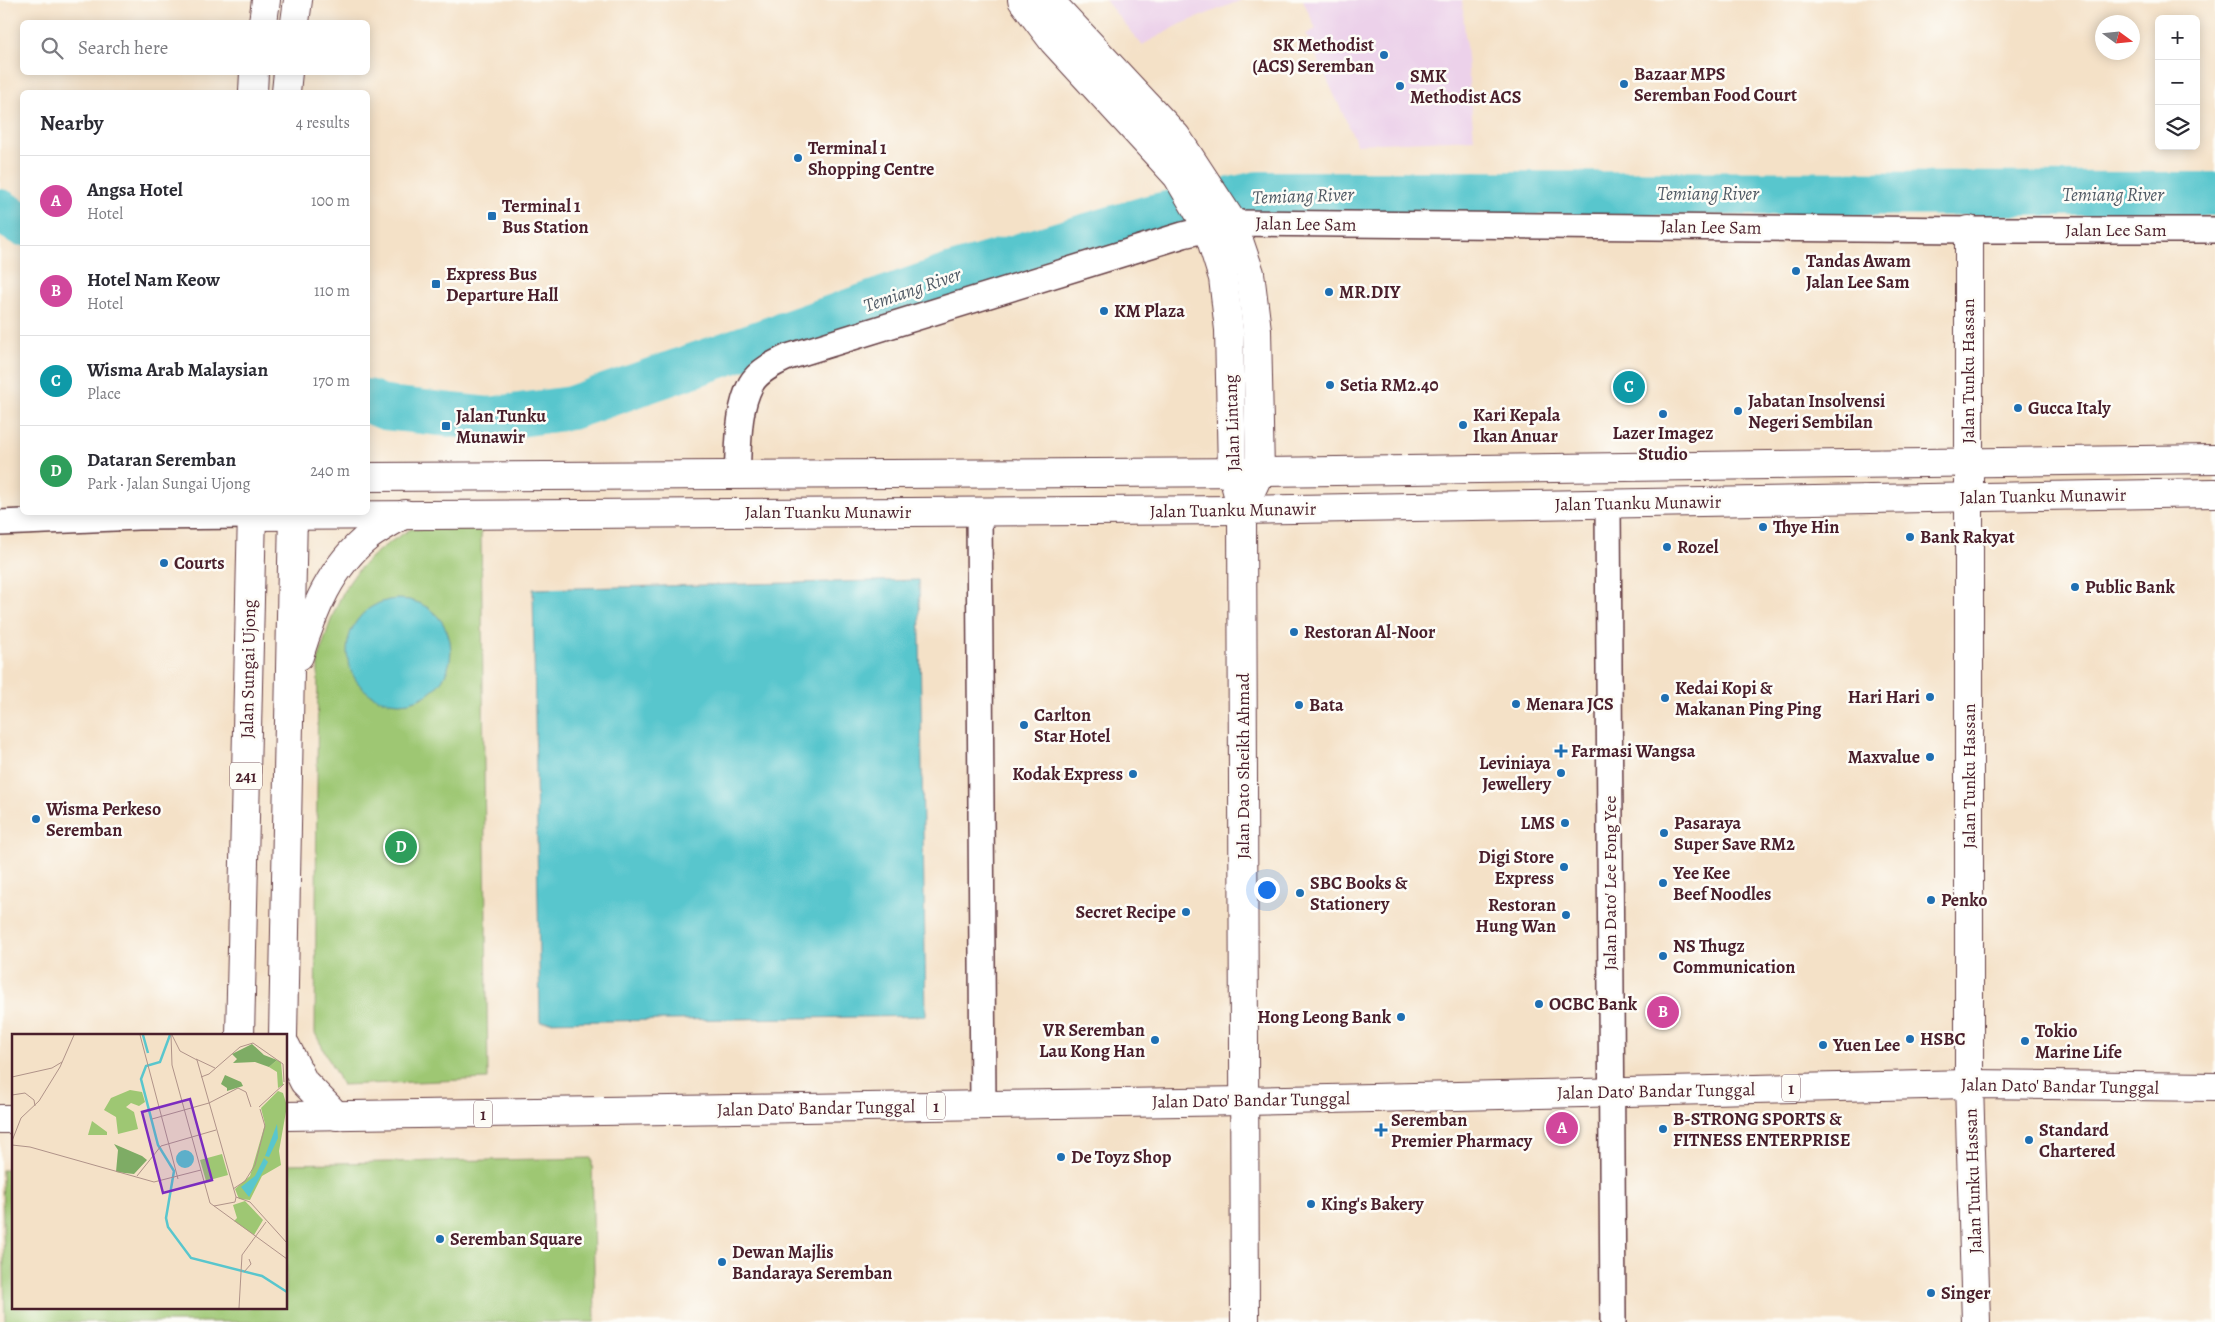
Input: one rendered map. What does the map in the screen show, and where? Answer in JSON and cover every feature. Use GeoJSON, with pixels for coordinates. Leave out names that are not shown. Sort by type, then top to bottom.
{"type":"FeatureCollection","features":[{"type":"Feature","properties":{"kind":"main road"},"geometry":{"type":"LineString","coordinates":[[263,20],[266,0]]}},
{"type":"Feature","properties":{"kind":"main road"},"geometry":{"type":"LineString","coordinates":[[295,20],[298,0]]}},
{"type":"Feature","properties":{"kind":"main road","name":"Jalan Lintang"},"geometry":{"type":"LineString","coordinates":[[1022,0],[1053,41],[1187,171]]}},
{"type":"Feature","properties":{"kind":"main road","name":"Jalan Lintang"},"geometry":{"type":"LineString","coordinates":[[1049,0],[1170,130],[1187,171],[1250,273],[1257,330],[1260,472],[1242,510]]}},
{"type":"Feature","properties":{"kind":"main road"},"geometry":{"type":"LineString","coordinates":[[253,90],[254,75]]}},
{"type":"Feature","properties":{"kind":"main road"},"geometry":{"type":"LineString","coordinates":[[286,90],[288,75]]}},
{"type":"Feature","properties":{"kind":"main road","name":"Jalan Lintang"},"geometry":{"type":"LineString","coordinates":[[1216,217],[1229,330],[1232,472],[1242,510]]}},
{"type":"Feature","properties":{"kind":"main road","name":"Jalan Tunku Hassan"},"geometry":{"type":"LineString","coordinates":[[1969,230],[1970,1084],[1976,1322]]}},
{"type":"Feature","properties":{"kind":"main road","name":"Jalan Tuanku Munawir"},"geometry":{"type":"LineString","coordinates":[[370,477],[1260,472],[2215,458]]}},
{"type":"Feature","properties":{"kind":"main road","name":"Jalan Tuanku Munawir"},"geometry":{"type":"LineString","coordinates":[[370,514],[1242,510],[2215,493]]}},
{"type":"Feature","properties":{"kind":"main road","name":"Jalan Dato Sheikh Ahmad"},"geometry":{"type":"LineString","coordinates":[[1242,510],[1245,1322]]}},
{"type":"Feature","properties":{"kind":"main road"},"geometry":{"type":"LineString","coordinates":[[290,687],[309,623],[324,589],[346,560],[368,537],[405,514]]}},
{"type":"Feature","properties":{"kind":"main road","name":"Jalan Sungai Ujong"},"geometry":{"type":"LineString","coordinates":[[240,1034],[252,515]]}},
{"type":"Feature","properties":{"kind":"main road","name":"241"},"geometry":{"type":"LineString","coordinates":[[283,1034],[293,515]]}},
{"type":"Feature","properties":{"kind":"main road"},"geometry":{"type":"LineString","coordinates":[[288,1050],[304,1082],[337,1116]]}},
{"type":"Feature","properties":{"kind":"main road","name":"Jalan Dato' Bandar Tunggal"},"geometry":{"type":"LineString","coordinates":[[288,1116],[1244,1101],[1970,1084],[2215,1087]]}},
{"type":"Feature","properties":{"kind":"street","name":"Jalan Lee Sam"},"geometry":{"type":"LineString","coordinates":[[736,475],[742,415],[752,383],[768,368],[788,357],[1216,217],[1969,230],[2215,230]]}},
{"type":"Feature","properties":{"kind":"street","name":"Jalan Dato' Lee Fong Yee"},"geometry":{"type":"LineString","coordinates":[[1608,504],[1613,1322]]}},
{"type":"Feature","properties":{"kind":"street"},"geometry":{"type":"LineString","coordinates":[[979,511],[983,1105]]}},
{"type":"Feature","properties":{"kind":"street"},"geometry":{"type":"LineString","coordinates":[[0,523],[214,515]]}},
{"type":"Feature","properties":{"kind":"shaded area"},"geometry":{"type":"Polygon","coordinates":[[[1105,0],[1242,0],[1181,24],[1142,45],[1105,0]]]}},
{"type":"Feature","properties":{"kind":"shaded area","name":"SMK Methodist ACS"},"geometry":{"type":"Polygon","coordinates":[[[1303,0],[1462,0],[1474,139],[1357,144],[1306,34],[1316,29],[1303,0]]]}},
{"type":"Feature","properties":{"kind":"green space"},"geometry":{"type":"Polygon","coordinates":[[[411,529],[481,529],[488,1079],[342,1085],[315,1033],[318,661],[333,615],[343,593],[356,573],[375,554],[411,529]]]}},
{"type":"Feature","properties":{"kind":"green space","name":"Seremban Square"},"geometry":{"type":"Polygon","coordinates":[[[592,1158],[595,1322],[5,1322],[2,1170],[12,1170],[12,1310],[288,1310],[288,1164],[592,1158]]]}},
{"type":"Feature","properties":{"kind":"water"},"geometry":{"type":"Polygon","coordinates":[[[919,580],[926,1016],[540,1022],[533,589],[919,580]]]}},
{"type":"Feature","properties":{"kind":"water"},"geometry":{"type":"Polygon","coordinates":[[[399,599],[419,603],[436,614],[447,631],[451,651],[447,671],[436,688],[419,699],[399,703],[379,699],[362,688],[351,671],[347,651],[351,631],[362,614],[379,603],[399,599]]]}},
{"type":"Feature","properties":{"kind":"waterway","name":"Temiang River"},"geometry":{"type":"LineString","coordinates":[[370,402],[385,408],[489,419],[571,408],[952,275],[1149,217],[1258,193],[2215,194]]}},
{"type":"Feature","properties":{"kind":"waterway","name":"Temiang River"},"geometry":{"type":"LineString","coordinates":[[0,211],[20,223]]}},
{"type":"Feature","properties":{"kind":"place","name":"SK Methodist (ACS) Seremban"},"geometry":{"type":"Point","coordinates":[1384,55]}},
{"type":"Feature","properties":{"kind":"place","name":"Bazaar MPS Seremban Food Court"},"geometry":{"type":"Point","coordinates":[1624,84]}},
{"type":"Feature","properties":{"kind":"place","name":"SMK Methodist ACS"},"geometry":{"type":"Point","coordinates":[1400,86]}},
{"type":"Feature","properties":{"kind":"place","name":"Terminal 1 Shopping Centre"},"geometry":{"type":"Point","coordinates":[798,158]}},
{"type":"Feature","properties":{"kind":"place","name":"Terminal 1 Bus Station"},"geometry":{"type":"Point","coordinates":[492,216]}},
{"type":"Feature","properties":{"kind":"place","name":"Tandas Awam Jalan Lee Sam"},"geometry":{"type":"Point","coordinates":[1796,271]}},
{"type":"Feature","properties":{"kind":"place","name":"Express Bus Departure Hall"},"geometry":{"type":"Point","coordinates":[436,284]}},
{"type":"Feature","properties":{"kind":"place","name":"MR.DIY"},"geometry":{"type":"Point","coordinates":[1329,292]}},
{"type":"Feature","properties":{"kind":"place","name":"KM Plaza"},"geometry":{"type":"Point","coordinates":[1104,311]}},
{"type":"Feature","properties":{"kind":"place","name":"Setia RM2.40"},"geometry":{"type":"Point","coordinates":[1330,385]}},
{"type":"Feature","properties":{"kind":"place","name":"Wisma Arab Malaysian"},"geometry":{"type":"Point","coordinates":[1629,387]}},
{"type":"Feature","properties":{"kind":"place","name":"Gucca Italy"},"geometry":{"type":"Point","coordinates":[2018,408]}},
{"type":"Feature","properties":{"kind":"place","name":"Jabatan Insolvensi Negeri Sembilan"},"geometry":{"type":"Point","coordinates":[1738,411]}},
{"type":"Feature","properties":{"kind":"place","name":"Lazer Imagez Studio"},"geometry":{"type":"Point","coordinates":[1663,414]}},
{"type":"Feature","properties":{"kind":"place","name":"Kari Kepala Ikan Anuar"},"geometry":{"type":"Point","coordinates":[1463,425]}},
{"type":"Feature","properties":{"kind":"place","name":"Jalan Tunku Munawir"},"geometry":{"type":"Point","coordinates":[446,426]}},
{"type":"Feature","properties":{"kind":"place","name":"Thye Hin"},"geometry":{"type":"Point","coordinates":[1763,527]}},
{"type":"Feature","properties":{"kind":"place","name":"Bank Rakyat"},"geometry":{"type":"Point","coordinates":[1910,537]}},
{"type":"Feature","properties":{"kind":"place","name":"Rozel"},"geometry":{"type":"Point","coordinates":[1667,547]}},
{"type":"Feature","properties":{"kind":"place","name":"Courts"},"geometry":{"type":"Point","coordinates":[164,563]}},
{"type":"Feature","properties":{"kind":"place","name":"Public Bank"},"geometry":{"type":"Point","coordinates":[2075,587]}},
{"type":"Feature","properties":{"kind":"place","name":"Restoran Al-Noor"},"geometry":{"type":"Point","coordinates":[1294,632]}},
{"type":"Feature","properties":{"kind":"place","name":"Hari Hari"},"geometry":{"type":"Point","coordinates":[1930,697]}},
{"type":"Feature","properties":{"kind":"place","name":"Kedai Kopi & Makanan Ping Ping"},"geometry":{"type":"Point","coordinates":[1665,698]}},
{"type":"Feature","properties":{"kind":"place","name":"Menara JCS"},"geometry":{"type":"Point","coordinates":[1516,704]}},
{"type":"Feature","properties":{"kind":"place","name":"Bata"},"geometry":{"type":"Point","coordinates":[1299,705]}},
{"type":"Feature","properties":{"kind":"place","name":"Carlton Star Hotel"},"geometry":{"type":"Point","coordinates":[1024,725]}},
{"type":"Feature","properties":{"kind":"place","name":"Farmasi Wangsa"},"geometry":{"type":"Point","coordinates":[1561,751]}},
{"type":"Feature","properties":{"kind":"place","name":"Maxvalue"},"geometry":{"type":"Point","coordinates":[1930,757]}},
{"type":"Feature","properties":{"kind":"place","name":"Leviniaya Jewellery"},"geometry":{"type":"Point","coordinates":[1561,773]}},
{"type":"Feature","properties":{"kind":"place","name":"Kodak Express"},"geometry":{"type":"Point","coordinates":[1133,774]}},
{"type":"Feature","properties":{"kind":"place","name":"Wisma Perkeso Seremban"},"geometry":{"type":"Point","coordinates":[36,819]}},
{"type":"Feature","properties":{"kind":"place","name":"LMS"},"geometry":{"type":"Point","coordinates":[1565,823]}},
{"type":"Feature","properties":{"kind":"place","name":"Pasaraya Super Save RM2"},"geometry":{"type":"Point","coordinates":[1664,833]}},
{"type":"Feature","properties":{"kind":"place","name":"Dataran Seremban"},"geometry":{"type":"Point","coordinates":[401,847]}},
{"type":"Feature","properties":{"kind":"place","name":"Digi Store Express"},"geometry":{"type":"Point","coordinates":[1564,867]}},
{"type":"Feature","properties":{"kind":"place","name":"Yee Kee Beef Noodles"},"geometry":{"type":"Point","coordinates":[1663,883]}},
{"type":"Feature","properties":{"kind":"place","name":"SBC Books & Stationery"},"geometry":{"type":"Point","coordinates":[1300,893]}},
{"type":"Feature","properties":{"kind":"place","name":"Penko"},"geometry":{"type":"Point","coordinates":[1931,900]}},
{"type":"Feature","properties":{"kind":"place","name":"Secret Recipe"},"geometry":{"type":"Point","coordinates":[1186,912]}},
{"type":"Feature","properties":{"kind":"place","name":"Restoran Hung Wan"},"geometry":{"type":"Point","coordinates":[1566,915]}},
{"type":"Feature","properties":{"kind":"place","name":"NS Thugz Communication"},"geometry":{"type":"Point","coordinates":[1663,956]}},
{"type":"Feature","properties":{"kind":"place","name":"OCBC Bank"},"geometry":{"type":"Point","coordinates":[1539,1004]}},
{"type":"Feature","properties":{"kind":"place","name":"Hotel Nam Keow"},"geometry":{"type":"Point","coordinates":[1663,1012]}},
{"type":"Feature","properties":{"kind":"place","name":"Hong Leong Bank"},"geometry":{"type":"Point","coordinates":[1401,1017]}},
{"type":"Feature","properties":{"kind":"place","name":"HSBC"},"geometry":{"type":"Point","coordinates":[1910,1039]}},
{"type":"Feature","properties":{"kind":"place","name":"VR Seremban Lau Kong Han"},"geometry":{"type":"Point","coordinates":[1155,1040]}},
{"type":"Feature","properties":{"kind":"place","name":"Tokio Marine Life"},"geometry":{"type":"Point","coordinates":[2025,1041]}},
{"type":"Feature","properties":{"kind":"place","name":"Yuen Lee"},"geometry":{"type":"Point","coordinates":[1823,1045]}},
{"type":"Feature","properties":{"kind":"place","name":"Angsa Hotel"},"geometry":{"type":"Point","coordinates":[1562,1128]}},
{"type":"Feature","properties":{"kind":"place","name":"B-STRONG SPORTS & FITNESS ENTERPRISE"},"geometry":{"type":"Point","coordinates":[1663,1129]}},
{"type":"Feature","properties":{"kind":"place","name":"Seremban Premier Pharmacy"},"geometry":{"type":"Point","coordinates":[1381,1130]}},
{"type":"Feature","properties":{"kind":"place","name":"Standard Chartered"},"geometry":{"type":"Point","coordinates":[2029,1140]}},
{"type":"Feature","properties":{"kind":"place","name":"De Toyz Shop"},"geometry":{"type":"Point","coordinates":[1061,1157]}},
{"type":"Feature","properties":{"kind":"place","name":"King's Bakery"},"geometry":{"type":"Point","coordinates":[1311,1204]}},
{"type":"Feature","properties":{"kind":"place","name":"Seremban Square"},"geometry":{"type":"Point","coordinates":[440,1239]}},
{"type":"Feature","properties":{"kind":"place","name":"Dewan Majlis Bandaraya Seremban"},"geometry":{"type":"Point","coordinates":[722,1262]}},
{"type":"Feature","properties":{"kind":"place","name":"Singer"},"geometry":{"type":"Point","coordinates":[1931,1293]}}]}
